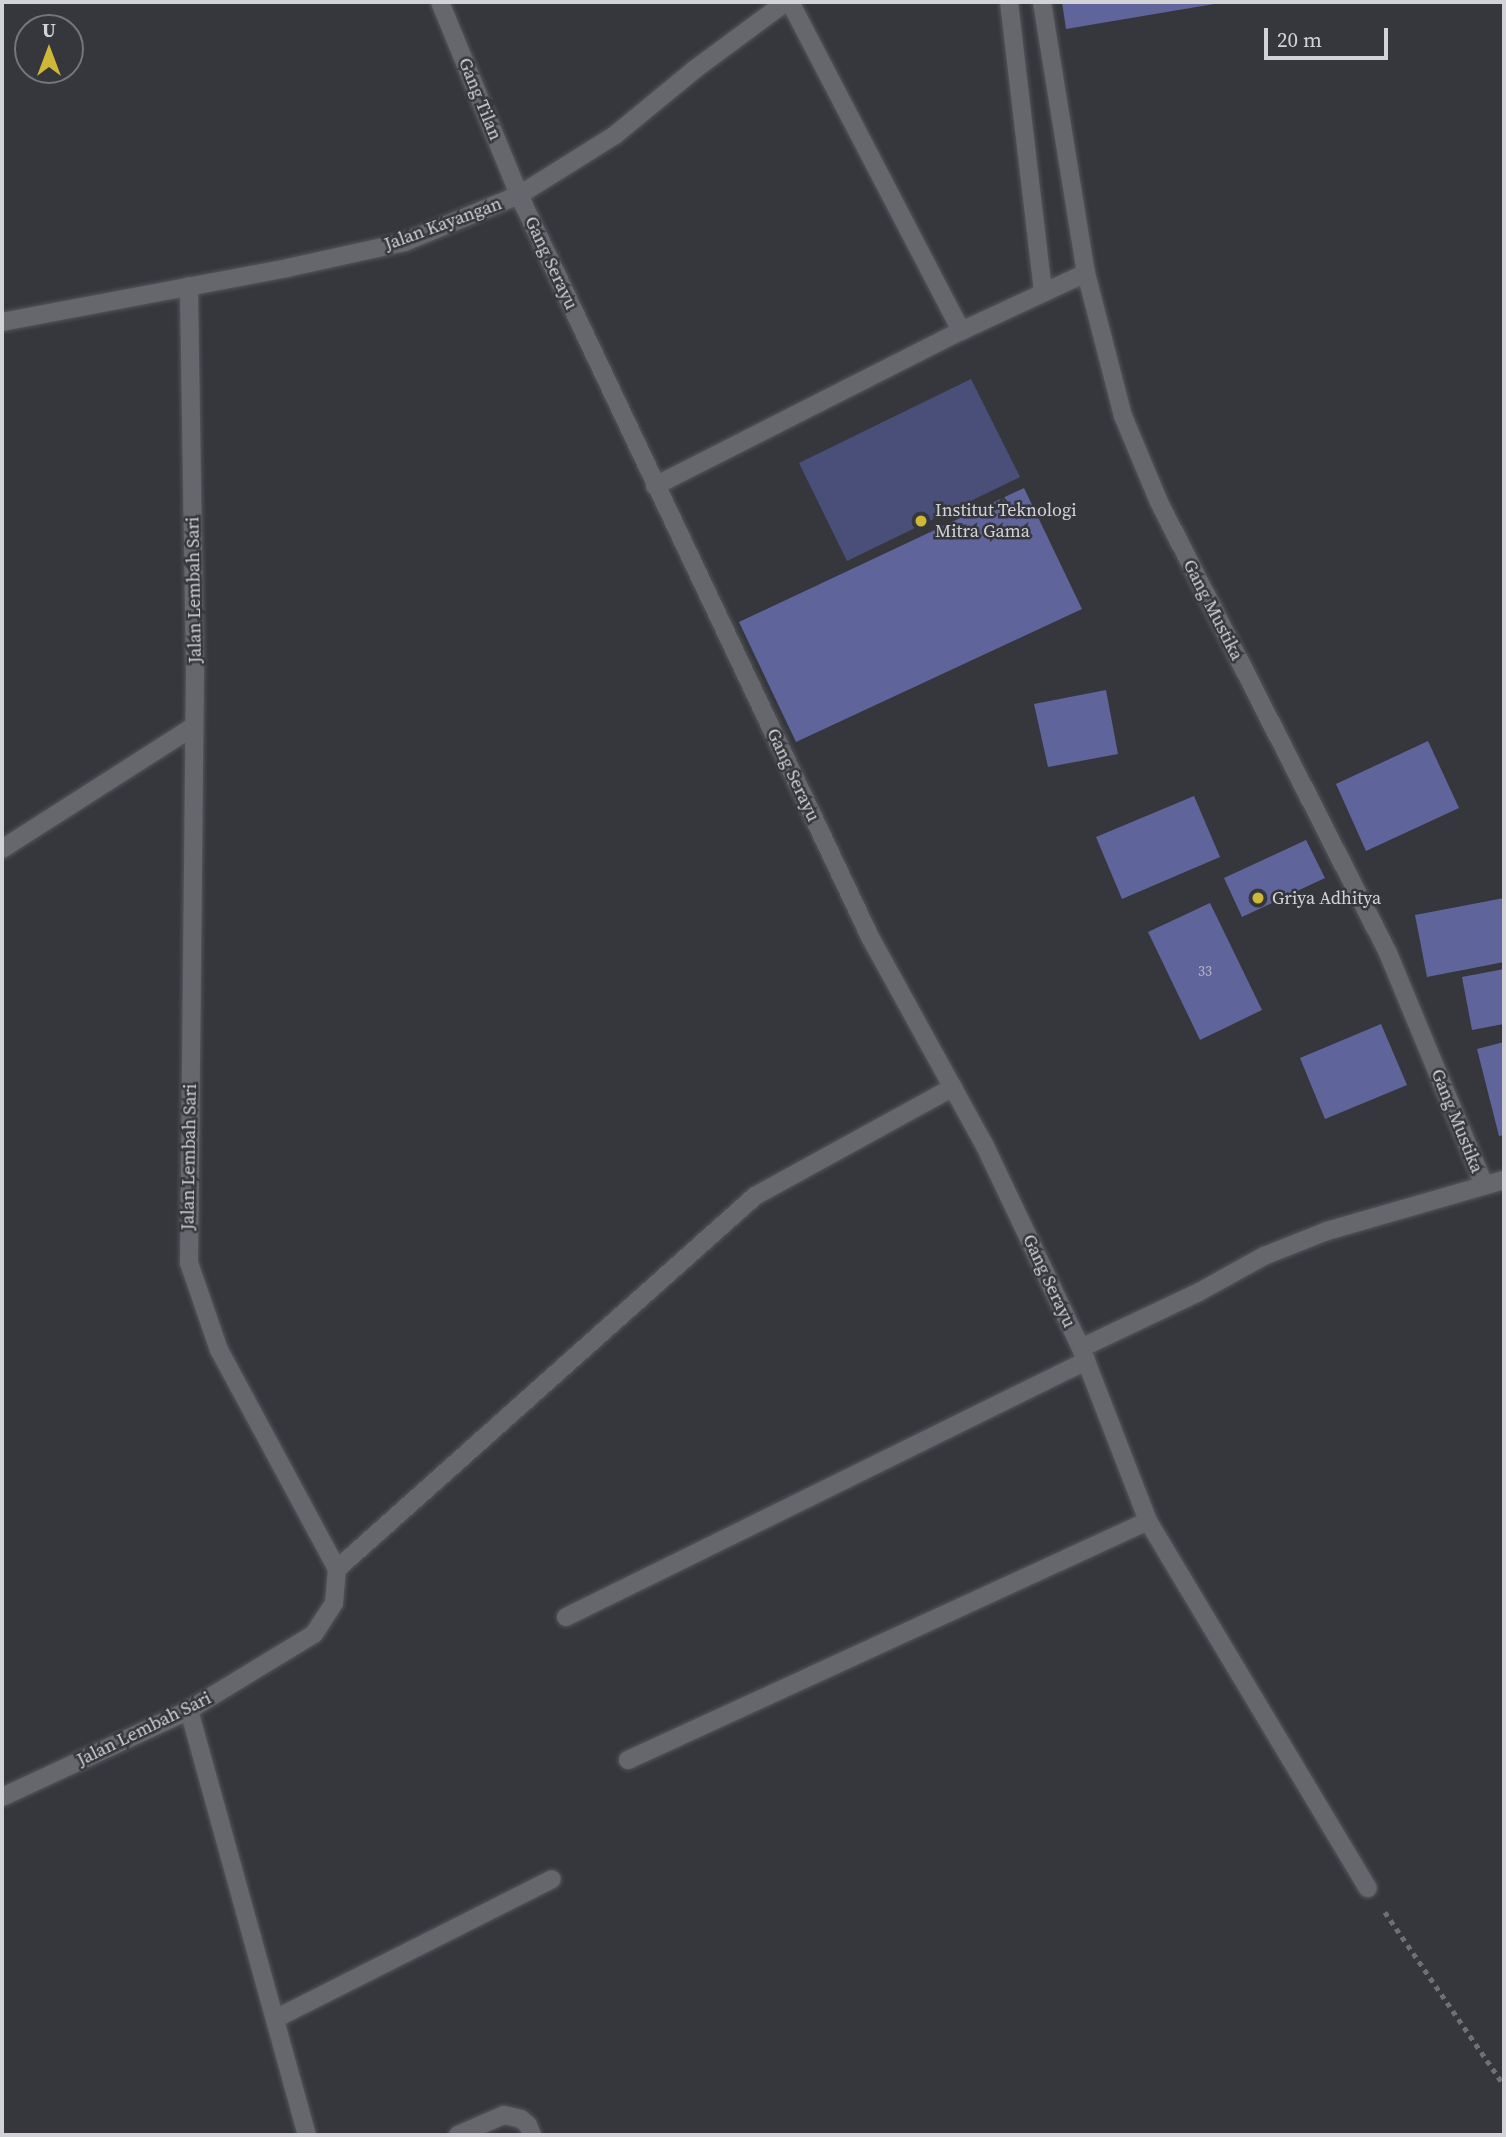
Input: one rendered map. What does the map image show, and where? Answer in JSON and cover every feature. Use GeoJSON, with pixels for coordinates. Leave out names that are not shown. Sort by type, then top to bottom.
{"type":"FeatureCollection","features":[{"type":"Feature","properties":{"kind":"street","name":"Gang Tilan"},"geometry":{"type":"LineString","coordinates":[[440,2],[519,195]]}},
{"type":"Feature","properties":{"kind":"street","name":"Jalan Kayangan"},"geometry":{"type":"LineString","coordinates":[[2,322],[405,242],[519,195],[615,135],[694,70],[788,2]]}},
{"type":"Feature","properties":{"kind":"street"},"geometry":{"type":"LineString","coordinates":[[788,2],[961,331]]}},
{"type":"Feature","properties":{"kind":"street"},"geometry":{"type":"LineString","coordinates":[[1009,2],[1043,292]]}},
{"type":"Feature","properties":{"kind":"street","name":"Gang Mustika"},"geometry":{"type":"LineString","coordinates":[[1042,2],[1086,273],[1123,415],[1159,502],[1388,953],[1484,1185]]}},
{"type":"Feature","properties":{"kind":"street","name":"Gang Serayu"},"geometry":{"type":"LineString","coordinates":[[519,195],[870,937],[984,1144],[1083,1354],[1148,1521],[1368,1888]]}},
{"type":"Feature","properties":{"kind":"street"},"geometry":{"type":"LineString","coordinates":[[655,486],[961,331],[1086,273]]}},
{"type":"Feature","properties":{"kind":"street","name":"Jalan Lembah Sari"},"geometry":{"type":"LineString","coordinates":[[2,1797],[189,1710],[314,1634],[334,1603],[337,1569],[219,1350],[189,1263],[194,726],[189,286]]}},
{"type":"Feature","properties":{"kind":"street"},"geometry":{"type":"LineString","coordinates":[[2,849],[194,726]]}},
{"type":"Feature","properties":{"kind":"street"},"geometry":{"type":"LineString","coordinates":[[337,1569],[755,1196],[953,1087]]}},
{"type":"Feature","properties":{"kind":"street"},"geometry":{"type":"LineString","coordinates":[[566,1617],[1083,1354],[1264,1256],[1302,1241],[1504,1180]]}},
{"type":"Feature","properties":{"kind":"street"},"geometry":{"type":"LineString","coordinates":[[628,1760],[1148,1521]]}},
{"type":"Feature","properties":{"kind":"street"},"geometry":{"type":"LineString","coordinates":[[189,1710],[307,2135]]}},
{"type":"Feature","properties":{"kind":"street"},"geometry":{"type":"LineString","coordinates":[[275,2020],[552,1879]]}},
{"type":"Feature","properties":{"kind":"street"},"geometry":{"type":"LineString","coordinates":[[458,2135],[504,2115],[521,2119],[528,2125],[532,2135]]}},
{"type":"Feature","properties":{"kind":"path"},"geometry":{"type":"LineString","coordinates":[[1368,1888],[1504,2085]]}},
{"type":"Feature","properties":{"kind":"shaded area"},"geometry":{"type":"Polygon","coordinates":[[[971,379],[1020,477],[847,561],[799,463],[971,379]]]}},
{"type":"Feature","properties":{"kind":"building"},"geometry":{"type":"Polygon","coordinates":[[[1062,2],[1220,2],[1220,3],[1066,29],[1062,2]]]}},
{"type":"Feature","properties":{"kind":"building"},"geometry":{"type":"Polygon","coordinates":[[[1024,488],[1082,609],[796,742],[739,622],[1024,488]]]}},
{"type":"Feature","properties":{"kind":"building"},"geometry":{"type":"Polygon","coordinates":[[[1106,690],[1118,754],[1048,767],[1034,704],[1106,690]]]}},
{"type":"Feature","properties":{"kind":"building"},"geometry":{"type":"Polygon","coordinates":[[[1428,741],[1459,808],[1366,851],[1336,784],[1428,741]]]}},
{"type":"Feature","properties":{"kind":"building"},"geometry":{"type":"Polygon","coordinates":[[[1194,796],[1220,857],[1122,899],[1096,837],[1194,796]]]}},
{"type":"Feature","properties":{"kind":"building","name":"Griya Adhitya"},"geometry":{"type":"Polygon","coordinates":[[[1306,840],[1325,878],[1242,917],[1224,878],[1306,840]]]}},
{"type":"Feature","properties":{"kind":"building"},"geometry":{"type":"Polygon","coordinates":[[[1504,898],[1504,962],[1427,977],[1415,915],[1504,898]]]}},
{"type":"Feature","properties":{"kind":"building"},"geometry":{"type":"Polygon","coordinates":[[[1210,903],[1262,1010],[1200,1040],[1148,932],[1210,903]]]}},
{"type":"Feature","properties":{"kind":"building"},"geometry":{"type":"Polygon","coordinates":[[[1504,969],[1504,1024],[1472,1030],[1462,977],[1504,969]]]}},
{"type":"Feature","properties":{"kind":"building"},"geometry":{"type":"Polygon","coordinates":[[[1381,1024],[1407,1085],[1325,1119],[1300,1058],[1381,1024]]]}},
{"type":"Feature","properties":{"kind":"building"},"geometry":{"type":"Polygon","coordinates":[[[1504,1042],[1504,1135],[1499,1136],[1477,1049],[1504,1042]]]}},
{"type":"Feature","properties":{"kind":"place","name":"Institut Teknologi Mitra Gama"},"geometry":{"type":"Point","coordinates":[921,521]}},
{"type":"Feature","properties":{"kind":"place","name":"Griya Adhitya"},"geometry":{"type":"Point","coordinates":[1258,898]}}]}
